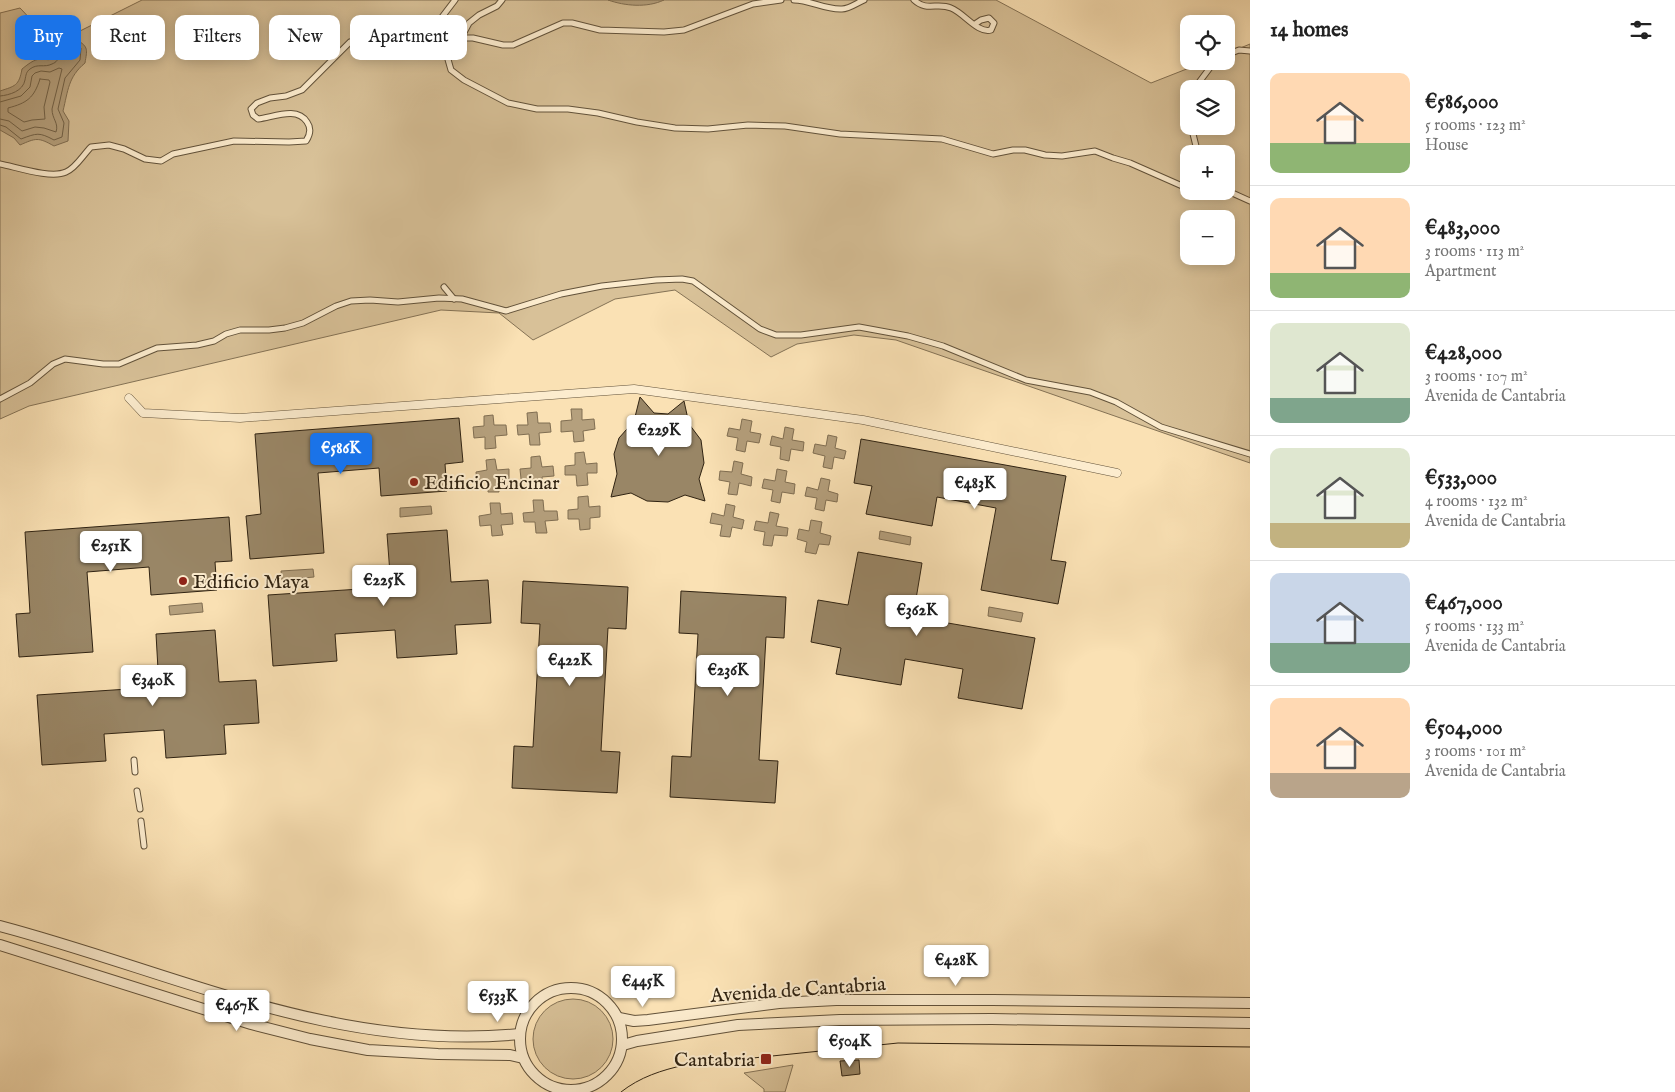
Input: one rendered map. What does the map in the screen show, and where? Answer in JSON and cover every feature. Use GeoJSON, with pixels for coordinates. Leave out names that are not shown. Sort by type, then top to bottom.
{"type":"FeatureCollection","features":[{"type":"Feature","properties":{"kind":"street"},"geometry":{"type":"LineString","coordinates":[[129,398],[143,412],[240,418],[634,389],[862,420],[1117,473]]}},
{"type":"Feature","properties":{"kind":"street"},"geometry":{"type":"LineString","coordinates":[[0,926],[253,1004],[311,1019],[368,1030],[433,1036],[503,1036],[520,1034]]}},
{"type":"Feature","properties":{"kind":"street"},"geometry":{"type":"LineString","coordinates":[[0,945],[251,1024],[310,1039],[368,1050],[438,1054],[510,1055],[523,1058]]}},
{"type":"Feature","properties":{"kind":"street"},"geometry":{"type":"LineString","coordinates":[[572,987],[596,993],[612,1007],[619,1018],[624,1035],[623,1046],[617,1064],[606,1078],[593,1086],[572,1091],[557,1089],[539,1080],[530,1071],[523,1058],[520,1047],[520,1034],[523,1021],[529,1009],[547,993],[572,987]]}},
{"type":"Feature","properties":{"kind":"street","name":"Avenida de Cantabria"},"geometry":{"type":"LineString","coordinates":[[619,1018],[634,1021],[648,1020],[770,1004],[836,1000],[1250,1003]]}},
{"type":"Feature","properties":{"kind":"street","name":"Avenida de Cantabria"},"geometry":{"type":"LineString","coordinates":[[623,1046],[637,1041],[738,1025],[840,1020],[992,1019],[1250,1023]]}},
{"type":"Feature","properties":{"kind":"lane"},"geometry":{"type":"LineString","coordinates":[[0,164],[49,174],[65,173],[72,169],[91,147],[109,145],[124,149],[145,159],[161,160],[172,154],[234,141],[306,141],[310,134],[309,125],[303,117],[293,113],[258,119],[253,115],[251,108],[257,103],[270,98],[286,96],[302,90],[350,42],[363,38],[387,36],[405,29],[424,30],[440,21],[455,0]]}},
{"type":"Feature","properties":{"kind":"lane"},"geometry":{"type":"LineString","coordinates":[[467,27],[479,15],[497,6],[502,0]]}},
{"type":"Feature","properties":{"kind":"lane"},"geometry":{"type":"LineString","coordinates":[[467,38],[503,45],[513,45],[562,23],[572,23],[600,30],[664,32],[684,30],[753,4],[781,0]]}},
{"type":"Feature","properties":{"kind":"lane"},"geometry":{"type":"LineString","coordinates":[[794,0],[844,10],[864,0]]}},
{"type":"Feature","properties":{"kind":"lane"},"geometry":{"type":"LineString","coordinates":[[914,0],[919,5],[949,7],[975,24]]}},
{"type":"Feature","properties":{"kind":"lane"},"geometry":{"type":"LineString","coordinates":[[1235,52],[1250,51]]}},
{"type":"Feature","properties":{"kind":"lane"},"geometry":{"type":"LineString","coordinates":[[448,60],[451,70],[464,80],[508,103],[537,109],[568,109],[598,113],[674,128],[708,129],[748,125],[785,126],[840,134],[942,139],[993,154],[1019,150],[1062,156],[1095,151],[1130,163],[1180,185]]}},
{"type":"Feature","properties":{"kind":"lane"},"geometry":{"type":"LineString","coordinates":[[1235,194],[1248,198]]}},
{"type":"Feature","properties":{"kind":"lane"},"geometry":{"type":"LineString","coordinates":[[0,399],[30,383],[53,364],[65,359],[119,364],[157,348],[197,345],[214,341],[226,334],[240,330],[285,328],[303,323],[336,306],[351,301],[398,302],[454,298],[506,311],[561,294],[602,286],[682,279],[693,280],[760,329],[776,335],[800,335],[859,327],[908,336],[943,346],[1026,380],[1090,392],[1116,402],[1162,427],[1250,454]]}},
{"type":"Feature","properties":{"kind":"lane"},"geometry":{"type":"LineString","coordinates":[[444,287],[454,298]]}},
{"type":"Feature","properties":{"kind":"lane"},"geometry":{"type":"LineString","coordinates":[[134,760],[135,772]]}},
{"type":"Feature","properties":{"kind":"lane"},"geometry":{"type":"LineString","coordinates":[[137,791],[140,808]]}},
{"type":"Feature","properties":{"kind":"lane"},"geometry":{"type":"LineString","coordinates":[[141,821],[144,846]]}},
{"type":"Feature","properties":{"kind":"shaded area"},"geometry":{"type":"Polygon","coordinates":[[[142,0],[996,0],[1151,83],[1184,70],[1235,70],[1235,50],[1250,44],[1250,463],[896,340],[854,335],[797,344],[771,357],[675,290],[615,299],[533,340],[499,313],[441,310],[29,406],[0,419],[0,13],[20,8],[27,15],[15,15],[15,60],[81,60],[81,30],[91,26],[91,60],[165,60],[165,15],[112,15],[142,0]]]}},
{"type":"Feature","properties":{"kind":"shaded area"},"geometry":{"type":"Polygon","coordinates":[[[573,999],[588,1002],[601,1011],[610,1024],[613,1039],[610,1054],[601,1067],[588,1076],[573,1079],[558,1076],[545,1067],[536,1054],[533,1039],[536,1024],[545,1011],[558,1002],[573,999]]]}},
{"type":"Feature","properties":{"kind":"shaded area"},"geometry":{"type":"Polygon","coordinates":[[[793,1065],[785,1092],[764,1092],[764,1089],[744,1073],[793,1065]]]}},
{"type":"Feature","properties":{"kind":"water"},"geometry":{"type":"Polygon","coordinates":[[[608,0],[664,0],[657,3],[636,5],[608,0]]]}},
{"type":"Feature","properties":{"kind":"water"},"geometry":{"type":"Polygon","coordinates":[[[81,43],[86,49],[85,63],[79,68],[72,79],[63,111],[69,121],[68,141],[54,146],[37,140],[20,145],[14,138],[0,130],[0,91],[18,82],[22,69],[33,61],[81,60],[81,43]]]}},
{"type":"Feature","properties":{"kind":"water"},"geometry":{"type":"Polygon","coordinates":[[[571,409],[582,409],[582,420],[594,419],[595,429],[583,431],[584,441],[574,442],[573,431],[561,432],[561,421],[572,420],[571,409]]]}},
{"type":"Feature","properties":{"kind":"water"},"geometry":{"type":"Polygon","coordinates":[[[537,412],[538,423],[550,423],[551,432],[539,433],[540,445],[530,445],[529,434],[518,435],[517,425],[528,425],[527,413],[537,412]]]}},
{"type":"Feature","properties":{"kind":"water"},"geometry":{"type":"Polygon","coordinates":[[[493,415],[494,425],[506,425],[507,435],[495,436],[496,448],[485,449],[485,437],[474,438],[473,427],[484,426],[484,416],[493,415]]]}},
{"type":"Feature","properties":{"kind":"water"},"geometry":{"type":"Polygon","coordinates":[[[742,419],[752,421],[750,432],[761,434],[759,443],[747,441],[745,452],[736,450],[738,438],[727,436],[729,428],[740,430],[742,419]]]}},
{"type":"Feature","properties":{"kind":"water"},"geometry":{"type":"Polygon","coordinates":[[[785,427],[794,429],[792,440],[804,442],[803,451],[791,449],[789,461],[780,459],[781,447],[770,445],[772,436],[783,439],[785,427]]]}},
{"type":"Feature","properties":{"kind":"water"},"geometry":{"type":"Polygon","coordinates":[[[828,435],[837,437],[835,448],[846,451],[844,459],[834,457],[832,469],[823,467],[825,456],[813,453],[815,444],[826,446],[828,435]]]}},
{"type":"Feature","properties":{"kind":"water"},"geometry":{"type":"Polygon","coordinates":[[[584,452],[586,464],[597,463],[597,473],[587,473],[588,485],[577,486],[576,475],[565,475],[565,466],[575,465],[575,453],[584,452]]]}},
{"type":"Feature","properties":{"kind":"water"},"geometry":{"type":"Polygon","coordinates":[[[540,456],[542,467],[553,466],[554,476],[542,477],[543,488],[534,489],[533,479],[521,479],[520,469],[531,468],[531,457],[540,456]]]}},
{"type":"Feature","properties":{"kind":"water"},"geometry":{"type":"Polygon","coordinates":[[[495,459],[497,470],[509,469],[509,479],[498,480],[499,492],[488,492],[488,481],[477,482],[476,472],[487,470],[486,460],[495,459]]]}},
{"type":"Feature","properties":{"kind":"water"},"geometry":{"type":"Polygon","coordinates":[[[734,461],[743,463],[741,474],[752,477],[751,486],[739,483],[737,495],[728,494],[730,482],[719,480],[720,471],[732,472],[734,461]]]}},
{"type":"Feature","properties":{"kind":"water"},"geometry":{"type":"Polygon","coordinates":[[[777,469],[787,471],[785,482],[795,484],[794,494],[782,492],[780,503],[771,501],[773,490],[762,488],[764,479],[775,481],[777,469]]]}},
{"type":"Feature","properties":{"kind":"water"},"geometry":{"type":"Polygon","coordinates":[[[821,478],[830,480],[828,491],[838,494],[837,502],[826,500],[824,511],[815,509],[817,498],[805,496],[807,487],[818,490],[821,478]]]}},
{"type":"Feature","properties":{"kind":"water"},"geometry":{"type":"Polygon","coordinates":[[[588,496],[589,507],[600,506],[600,517],[590,518],[590,529],[580,530],[579,519],[568,519],[568,510],[578,509],[578,497],[588,496]]]}},
{"type":"Feature","properties":{"kind":"water"},"geometry":{"type":"Polygon","coordinates":[[[533,500],[543,500],[544,511],[557,511],[558,520],[545,521],[547,533],[536,533],[535,522],[524,522],[523,513],[534,512],[533,500]]]}},
{"type":"Feature","properties":{"kind":"water"},"geometry":{"type":"Polygon","coordinates":[[[490,503],[500,503],[501,514],[512,513],[513,524],[501,525],[503,535],[492,536],[491,525],[480,526],[479,516],[491,514],[490,503]]]}},
{"type":"Feature","properties":{"kind":"water"},"geometry":{"type":"Polygon","coordinates":[[[726,504],[735,506],[733,517],[744,520],[742,529],[732,527],[730,537],[720,536],[722,525],[710,523],[712,513],[724,516],[726,504]]]}},
{"type":"Feature","properties":{"kind":"water"},"geometry":{"type":"Polygon","coordinates":[[[431,506],[432,514],[400,517],[400,508],[431,506]]]}},
{"type":"Feature","properties":{"kind":"water"},"geometry":{"type":"Polygon","coordinates":[[[770,512],[779,514],[776,526],[788,528],[787,536],[774,535],[772,546],[763,545],[765,532],[754,530],[756,521],[768,523],[770,512]]]}},
{"type":"Feature","properties":{"kind":"water"},"geometry":{"type":"Polygon","coordinates":[[[811,520],[822,522],[820,533],[831,536],[829,545],[819,544],[816,554],[805,552],[807,542],[797,539],[799,529],[809,531],[811,520]]]}},
{"type":"Feature","properties":{"kind":"water"},"geometry":{"type":"Polygon","coordinates":[[[880,531],[911,537],[910,545],[879,539],[880,531]]]}},
{"type":"Feature","properties":{"kind":"water"},"geometry":{"type":"Polygon","coordinates":[[[313,569],[314,577],[282,580],[281,571],[313,569]]]}},
{"type":"Feature","properties":{"kind":"water"},"geometry":{"type":"Polygon","coordinates":[[[202,603],[203,612],[170,615],[169,606],[202,603]]]}},
{"type":"Feature","properties":{"kind":"water"},"geometry":{"type":"Polygon","coordinates":[[[989,607],[1023,613],[1021,622],[988,616],[989,607]]]}},
{"type":"Feature","properties":{"kind":"building"},"geometry":{"type":"Polygon","coordinates":[[[640,397],[654,413],[668,414],[684,401],[689,424],[701,440],[704,463],[699,479],[705,501],[685,495],[668,502],[647,501],[631,493],[611,497],[617,474],[614,454],[619,438],[634,421],[640,397]]]}},
{"type":"Feature","properties":{"kind":"building","name":"Edificio Encinar"},"geometry":{"type":"Polygon","coordinates":[[[459,418],[463,462],[445,464],[447,491],[381,496],[379,468],[318,473],[324,553],[250,559],[246,516],[261,514],[255,434],[459,418]]]}},
{"type":"Feature","properties":{"kind":"building"},"geometry":{"type":"Polygon","coordinates":[[[861,439],[1066,476],[1051,560],[1066,562],[1058,604],[981,590],[996,508],[937,497],[932,526],[866,514],[872,486],[854,483],[861,439]]]}},
{"type":"Feature","properties":{"kind":"building","name":"Edificio Maya"},"geometry":{"type":"Polygon","coordinates":[[[229,517],[232,561],[215,562],[217,590],[151,595],[149,567],[87,572],[93,652],[19,657],[16,614],[30,613],[25,532],[229,517]]]}},
{"type":"Feature","properties":{"kind":"building"},"geometry":{"type":"Polygon","coordinates":[[[447,530],[451,582],[488,580],[491,623],[455,625],[457,654],[397,658],[395,630],[335,634],[337,661],[273,666],[268,595],[391,587],[387,534],[447,530]]]}},
{"type":"Feature","properties":{"kind":"building"},"geometry":{"type":"Polygon","coordinates":[[[858,552],[922,563],[913,617],[1035,638],[1022,709],[958,698],[963,669],[905,659],[901,685],[836,674],[841,648],[811,642],[818,600],[848,605],[858,552]]]}},
{"type":"Feature","properties":{"kind":"building"},"geometry":{"type":"Polygon","coordinates":[[[523,581],[628,587],[626,629],[608,628],[601,751],[620,752],[617,793],[512,788],[514,746],[533,747],[540,624],[521,623],[523,581]]]}},
{"type":"Feature","properties":{"kind":"building"},"geometry":{"type":"Polygon","coordinates":[[[681,591],[786,597],[784,638],[766,637],[759,760],[778,761],[775,803],[670,797],[672,756],[691,757],[698,634],[679,633],[681,591]]]}},
{"type":"Feature","properties":{"kind":"building"},"geometry":{"type":"Polygon","coordinates":[[[215,630],[219,682],[256,680],[259,723],[224,725],[226,754],[166,758],[164,730],[104,734],[106,761],[42,765],[37,695],[159,687],[156,634],[215,630]]]}},
{"type":"Feature","properties":{"kind":"building"},"geometry":{"type":"Polygon","coordinates":[[[859,1060],[860,1074],[842,1076],[840,1061],[859,1060]]]}},
{"type":"Feature","properties":{"kind":"tram line"},"geometry":{"type":"LineString","coordinates":[[621,1092],[636,1082],[652,1075],[685,1065],[898,1043],[1250,1047]]}},
{"type":"Feature","properties":{"kind":"place","name":"Edificio Encinar"},"geometry":{"type":"Point","coordinates":[414,482]}},
{"type":"Feature","properties":{"kind":"place","name":"Edificio Maya"},"geometry":{"type":"Point","coordinates":[183,581]}},
{"type":"Feature","properties":{"kind":"place","name":"Cantabria"},"geometry":{"type":"Point","coordinates":[766,1059]}}]}
